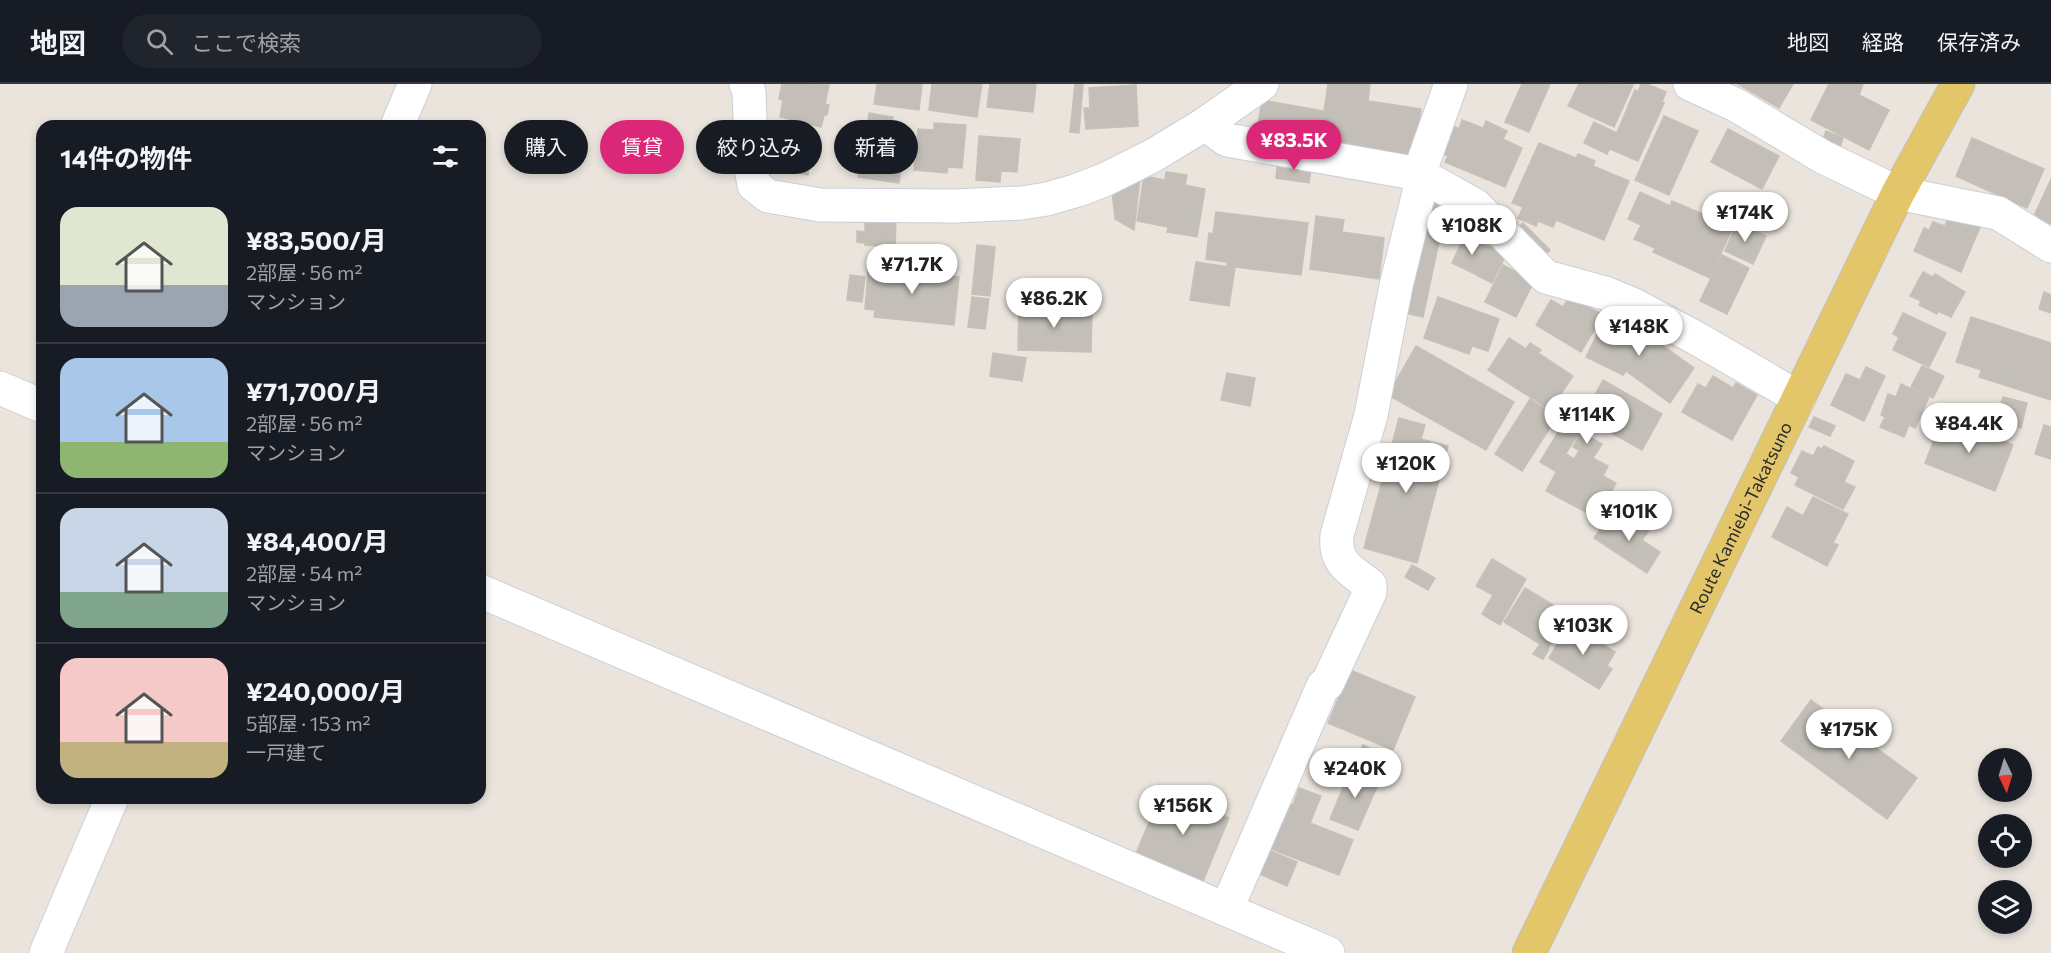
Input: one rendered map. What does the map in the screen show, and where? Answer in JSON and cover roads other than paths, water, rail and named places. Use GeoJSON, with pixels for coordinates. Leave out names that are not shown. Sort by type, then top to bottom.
{"type":"FeatureCollection","features":[{"type":"Feature","properties":{"kind":"main road","name":"Route Kamiebi-Takatsuno"},"geometry":{"type":"LineString","coordinates":[[1529,953],[1898,193],[1958,84]]}},
{"type":"Feature","properties":{"kind":"street"},"geometry":{"type":"LineString","coordinates":[[400,120],[415,84]]}},
{"type":"Feature","properties":{"kind":"street"},"geometry":{"type":"LineString","coordinates":[[746,84],[749,92],[754,185],[768,196],[820,205],[955,206],[1021,203],[1047,199],[1104,180],[1154,155],[1205,124],[1262,84]]}},
{"type":"Feature","properties":{"kind":"street"},"geometry":{"type":"LineString","coordinates":[[1227,908],[1323,686],[1327,684],[1370,592],[1370,585],[1342,563],[1336,545],[1337,535],[1371,415],[1396,286],[1421,175],[1451,84]]}},
{"type":"Feature","properties":{"kind":"street"},"geometry":{"type":"LineString","coordinates":[[1690,84],[1736,105],[1823,157],[1898,193],[1998,213],[2051,246]]}},
{"type":"Feature","properties":{"kind":"street"},"geometry":{"type":"LineString","coordinates":[[1205,124],[1227,140],[1421,175],[1476,206],[1546,277],[1605,293],[1634,305],[1696,338],[1798,398]]}},
{"type":"Feature","properties":{"kind":"street"},"geometry":{"type":"LineString","coordinates":[[0,388],[36,403]]}},
{"type":"Feature","properties":{"kind":"street"},"geometry":{"type":"LineString","coordinates":[[486,594],[1328,953]]}},
{"type":"Feature","properties":{"kind":"street"},"geometry":{"type":"LineString","coordinates":[[46,953],[109,804]]}}]}
